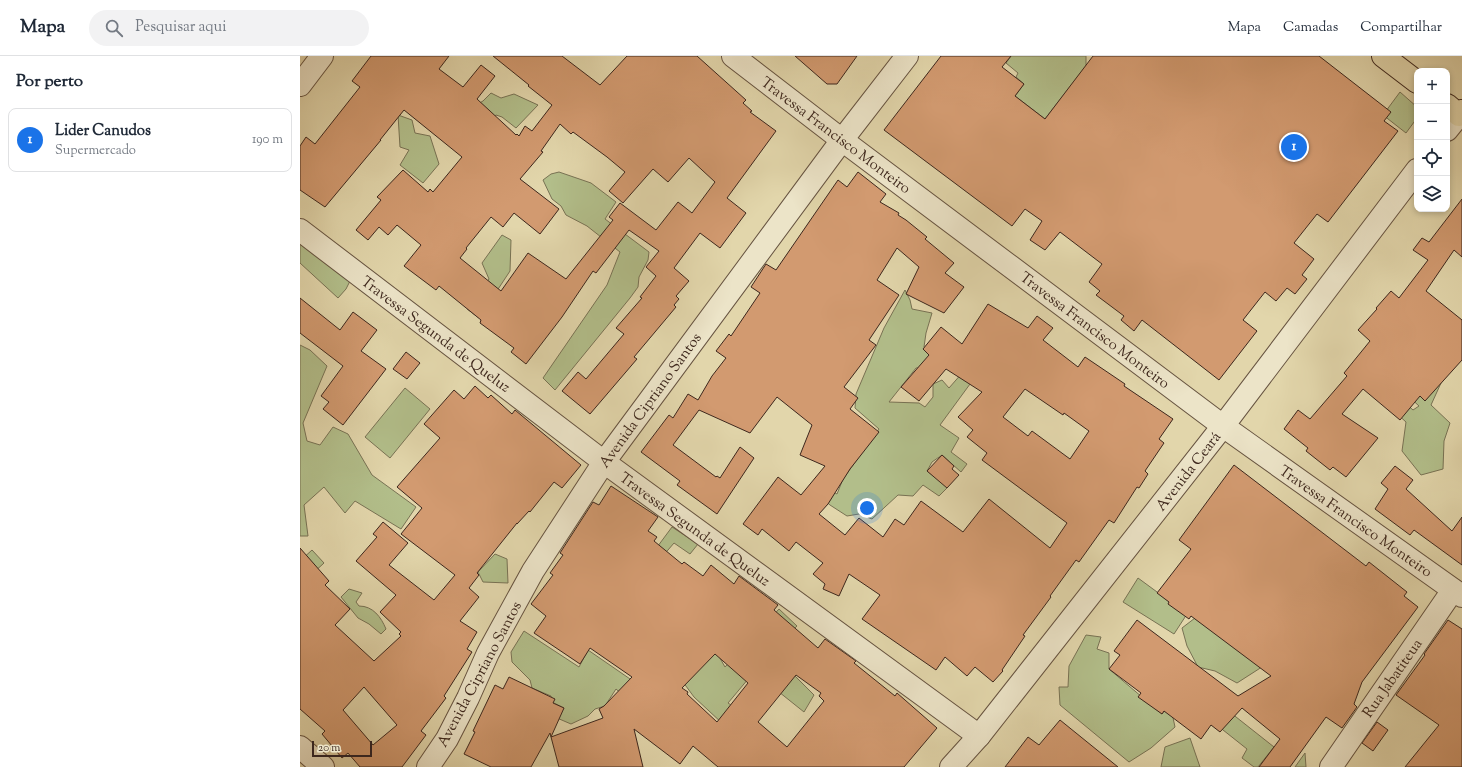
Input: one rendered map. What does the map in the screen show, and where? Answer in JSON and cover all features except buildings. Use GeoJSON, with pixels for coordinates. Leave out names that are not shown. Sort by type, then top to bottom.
{"type":"FeatureCollection","features":[{"type":"Feature","properties":{"kind":"main road"},"geometry":{"type":"LineString","coordinates":[[1383,56],[1414,80]]}},
{"type":"Feature","properties":{"kind":"street"},"geometry":{"type":"LineString","coordinates":[[300,85],[322,56]]}},
{"type":"Feature","properties":{"kind":"street","name":"Travessa Francisco Monteiro"},"geometry":{"type":"LineString","coordinates":[[733,56],[842,140],[1223,426],[1458,593]]}},
{"type":"Feature","properties":{"kind":"street","name":"Avenida Cipriano Santos"},"geometry":{"type":"LineString","coordinates":[[428,767],[447,739],[468,698],[488,653],[534,571],[604,462],[842,140],[907,56]]}},
{"type":"Feature","properties":{"kind":"street","name":"Avenida Ceará"},"geometry":{"type":"LineString","coordinates":[[952,767],[979,736],[1223,426],[1414,174]]}},
{"type":"Feature","properties":{"kind":"street","name":"Travessa Segunda de Queluz"},"geometry":{"type":"LineString","coordinates":[[300,230],[604,462],[979,736]]}},
{"type":"Feature","properties":{"kind":"street","name":"Rua Jabatiteua"},"geometry":{"type":"LineString","coordinates":[[1331,767],[1458,593]]}},
{"type":"Feature","properties":{"kind":"street"},"geometry":{"type":"LineString","coordinates":[[300,747],[323,767]]}},
{"type":"Feature","properties":{"kind":"green space"},"geometry":{"type":"Polygon","coordinates":[[[1011,56],[1086,56],[1086,66],[1045,119],[1015,96],[1024,84],[1016,77],[1018,73],[1006,63],[1011,56]]]}},
{"type":"Feature","properties":{"kind":"green space"},"geometry":{"type":"Polygon","coordinates":[[[1400,92],[1414,104],[1414,122],[1406,133],[1383,115],[1400,92]]]}},
{"type":"Feature","properties":{"kind":"green space"},"geometry":{"type":"Polygon","coordinates":[[[491,93],[501,98],[514,94],[538,105],[516,128],[502,117],[496,115],[488,122],[476,105],[483,101],[491,93]]]}},
{"type":"Feature","properties":{"kind":"green space"},"geometry":{"type":"Polygon","coordinates":[[[398,115],[412,120],[415,133],[430,136],[439,164],[423,183],[400,165],[409,150],[400,147],[398,115]]]}},
{"type":"Feature","properties":{"kind":"green space"},"geometry":{"type":"Polygon","coordinates":[[[559,172],[591,183],[616,202],[605,219],[649,252],[648,260],[639,277],[638,287],[555,390],[543,378],[607,285],[620,252],[587,226],[566,215],[561,206],[552,199],[543,180],[551,174],[559,172]]]}},
{"type":"Feature","properties":{"kind":"green space"},"geometry":{"type":"Polygon","coordinates":[[[502,235],[511,240],[510,271],[479,318],[467,309],[489,279],[482,263],[502,235]]]}},
{"type":"Feature","properties":{"kind":"green space"},"geometry":{"type":"Polygon","coordinates":[[[300,236],[350,281],[346,289],[338,298],[300,263],[300,236]]]}},
{"type":"Feature","properties":{"kind":"green space"},"geometry":{"type":"Polygon","coordinates":[[[905,290],[910,300],[912,309],[932,313],[926,333],[924,347],[935,356],[928,367],[916,368],[889,402],[919,403],[925,407],[933,397],[933,384],[942,380],[949,388],[970,364],[981,369],[940,425],[959,438],[951,452],[967,464],[961,472],[942,455],[932,462],[927,471],[948,487],[939,496],[923,485],[913,496],[898,495],[872,519],[859,514],[847,516],[830,505],[815,492],[815,482],[837,494],[843,479],[879,429],[855,408],[856,394],[884,328],[905,290]]]}},
{"type":"Feature","properties":{"kind":"green space"},"geometry":{"type":"Polygon","coordinates":[[[300,345],[310,350],[327,366],[303,423],[307,441],[320,445],[333,427],[348,434],[372,475],[416,507],[401,529],[355,501],[345,513],[324,487],[304,505],[308,536],[300,536],[300,345]]]}},
{"type":"Feature","properties":{"kind":"green space"},"geometry":{"type":"Polygon","coordinates":[[[1422,374],[1441,383],[1431,405],[1450,423],[1444,441],[1443,469],[1421,475],[1402,451],[1406,422],[1374,393],[1383,383],[1413,410],[1419,406],[1406,394],[1422,374]]]}},
{"type":"Feature","properties":{"kind":"green space"},"geometry":{"type":"Polygon","coordinates":[[[405,388],[430,409],[390,458],[365,437],[405,388]]]}},
{"type":"Feature","properties":{"kind":"green space"},"geometry":{"type":"Polygon","coordinates":[[[672,527],[698,544],[690,554],[674,543],[644,578],[629,585],[672,527]]]}},
{"type":"Feature","properties":{"kind":"green space"},"geometry":{"type":"Polygon","coordinates":[[[312,550],[324,563],[300,585],[300,561],[312,550]]]}},
{"type":"Feature","properties":{"kind":"green space"},"geometry":{"type":"Polygon","coordinates":[[[495,554],[507,559],[508,583],[483,582],[478,572],[495,554]]]}},
{"type":"Feature","properties":{"kind":"green space"},"geometry":{"type":"Polygon","coordinates":[[[1138,578],[1187,614],[1174,634],[1123,602],[1138,578]]]}},
{"type":"Feature","properties":{"kind":"green space"},"geometry":{"type":"Polygon","coordinates":[[[349,589],[362,593],[356,602],[359,606],[364,606],[372,610],[382,620],[386,629],[381,634],[369,624],[358,618],[341,597],[349,589]]]}},
{"type":"Feature","properties":{"kind":"green space"},"geometry":{"type":"Polygon","coordinates":[[[779,609],[797,626],[771,652],[814,695],[804,712],[754,672],[728,703],[740,711],[723,724],[694,697],[683,682],[708,637],[725,667],[779,609]]]}},
{"type":"Feature","properties":{"kind":"green space"},"geometry":{"type":"Polygon","coordinates":[[[1195,618],[1265,665],[1237,683],[1215,671],[1198,667],[1187,646],[1182,628],[1195,618]]]}},
{"type":"Feature","properties":{"kind":"green space"},"geometry":{"type":"Polygon","coordinates":[[[524,631],[579,667],[588,650],[633,681],[624,696],[616,689],[605,706],[595,709],[588,716],[571,724],[557,718],[564,708],[552,702],[551,696],[532,688],[530,680],[512,662],[511,652],[524,631]]]}},
{"type":"Feature","properties":{"kind":"green space"},"geometry":{"type":"Polygon","coordinates":[[[1086,635],[1101,637],[1097,649],[1109,653],[1109,669],[1162,714],[1170,704],[1175,727],[1151,748],[1129,762],[1060,705],[1059,687],[1068,687],[1069,666],[1086,635]]]}},
{"type":"Feature","properties":{"kind":"green space"},"geometry":{"type":"Polygon","coordinates":[[[1231,713],[1274,747],[1258,767],[1254,767],[1242,758],[1247,749],[1218,726],[1231,713]]]}},
{"type":"Feature","properties":{"kind":"green space"},"geometry":{"type":"Polygon","coordinates":[[[1190,738],[1200,767],[1161,767],[1165,747],[1190,738]]]}},
{"type":"Feature","properties":{"kind":"green space"},"geometry":{"type":"Polygon","coordinates":[[[1305,753],[1306,767],[1295,767],[1305,753]]]}},
{"type":"Feature","properties":{"kind":"place","name":"Lider Canudos"},"geometry":{"type":"Point","coordinates":[1294,147]}}]}
